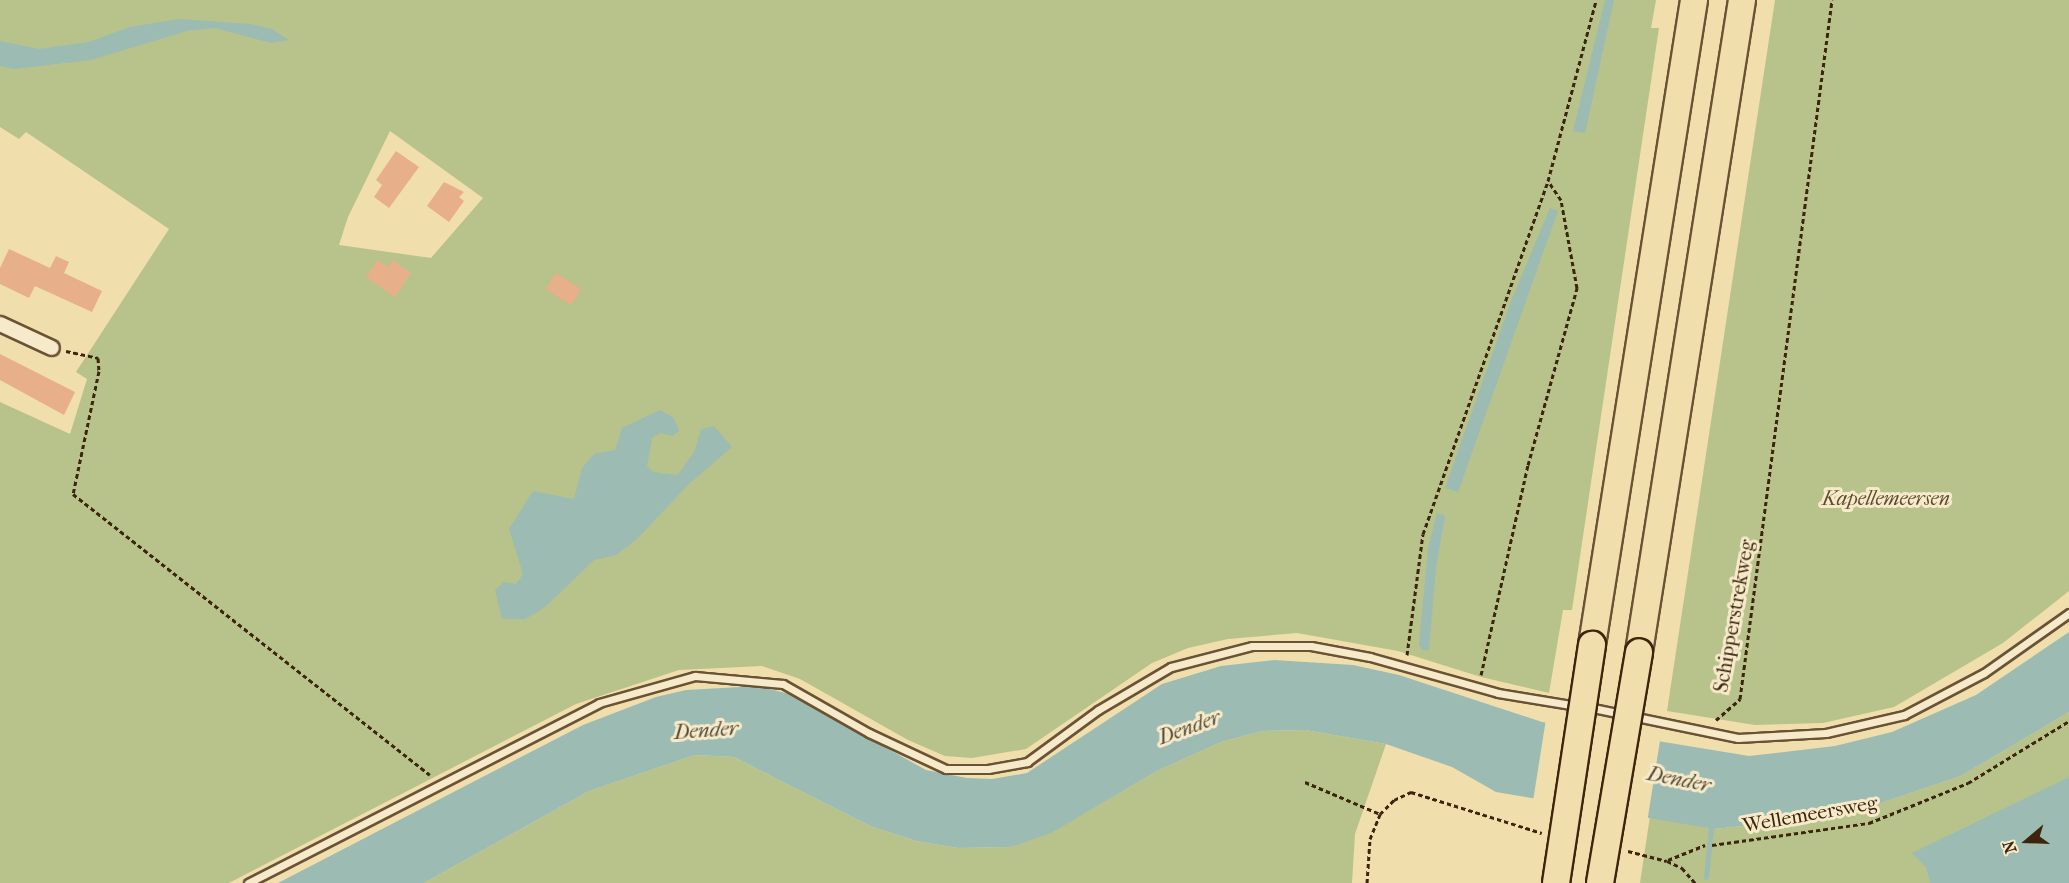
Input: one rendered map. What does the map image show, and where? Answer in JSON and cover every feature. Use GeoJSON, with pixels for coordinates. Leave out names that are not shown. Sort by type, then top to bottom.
{"type":"FeatureCollection","features":[{"type":"Feature","properties":{"kind":"highway"},"geometry":{"type":"LineString","coordinates":[[1556,883],[1694,0]]}},
{"type":"Feature","properties":{"kind":"highway"},"geometry":{"type":"LineString","coordinates":[[1600,883],[1639,652],[1742,0]]}},
{"type":"Feature","properties":{"kind":"street"},"geometry":{"type":"LineString","coordinates":[[0,324],[51,348]]}},
{"type":"Feature","properties":{"kind":"lane"},"geometry":{"type":"LineString","coordinates":[[248,883],[599,703],[695,676],[783,684],[869,733],[946,769],[988,769],[1027,762],[1098,710],[1171,667],[1252,646],[1311,646],[1405,665],[1478,687],[1662,720],[1703,732],[1738,738],[1826,733],[1904,716],[1984,673],[2069,613]]}},
{"type":"Feature","properties":{"kind":"path"},"geometry":{"type":"LineString","coordinates":[[1405,665],[1424,534],[1548,181],[1595,0]]}},
{"type":"Feature","properties":{"kind":"path","name":"Schipperstrekweg"},"geometry":{"type":"LineString","coordinates":[[1703,732],[1740,699],[1832,0]]}},
{"type":"Feature","properties":{"kind":"path"},"geometry":{"type":"LineString","coordinates":[[1478,687],[1528,465],[1577,288],[1561,200],[1548,181]]}},
{"type":"Feature","properties":{"kind":"path"},"geometry":{"type":"LineString","coordinates":[[51,348],[98,358],[99,372],[73,494],[441,784]]}},
{"type":"Feature","properties":{"kind":"path","name":"Wellemeersweg"},"geometry":{"type":"LineString","coordinates":[[1712,845],[1869,823],[1968,783],[2069,722]]}},
{"type":"Feature","properties":{"kind":"path"},"geometry":{"type":"LineString","coordinates":[[1305,782],[1380,814]]}},
{"type":"Feature","properties":{"kind":"path"},"geometry":{"type":"LineString","coordinates":[[1367,883],[1370,839],[1380,814],[1394,800],[1411,792],[1528,830]]}},
{"type":"Feature","properties":{"kind":"path"},"geometry":{"type":"LineString","coordinates":[[1667,861],[1705,845]]}},
{"type":"Feature","properties":{"kind":"path"},"geometry":{"type":"LineString","coordinates":[[1646,855],[1682,868],[1695,883]]}},
{"type":"Feature","properties":{"kind":"green space"},"geometry":{"type":"Polygon","coordinates":[[[0,0],[1656,0],[1651,28],[1659,28],[1572,610],[1563,610],[1549,693],[1481,677],[1398,651],[1297,633],[1228,639],[1188,648],[1152,663],[1026,749],[972,758],[945,756],[908,740],[800,679],[762,666],[679,670],[576,704],[229,883],[0,883],[0,402],[70,434],[87,379],[76,372],[169,229],[26,132],[19,139],[0,127],[0,0]],[[390,131],[348,217],[339,245],[431,258],[483,198],[390,131]]]}},
{"type":"Feature","properties":{"kind":"green space","name":"Kapellemeersen"},"geometry":{"type":"Polygon","coordinates":[[[1775,0],[2069,0],[2069,591],[2003,643],[1894,707],[1823,723],[1755,725],[1667,711],[1775,0]]]}},
{"type":"Feature","properties":{"kind":"green space"},"geometry":{"type":"Polygon","coordinates":[[[2069,712],[2069,883],[1640,883],[1650,816],[1714,829],[1842,816],[1961,776],[2069,712]]]}},
{"type":"Feature","properties":{"kind":"green space"},"geometry":{"type":"Polygon","coordinates":[[[1305,730],[1386,744],[1355,834],[1352,883],[424,883],[589,791],[695,755],[734,757],[870,826],[916,841],[958,848],[1011,847],[1088,811],[1157,771],[1221,742],[1262,731],[1305,730]]]}},
{"type":"Feature","properties":{"kind":"water"},"geometry":{"type":"Polygon","coordinates":[[[1605,0],[1614,0],[1585,133],[1573,131],[1605,0]]]}},
{"type":"Feature","properties":{"kind":"water"},"geometry":{"type":"Polygon","coordinates":[[[180,19],[250,24],[272,29],[289,40],[271,43],[215,28],[187,31],[91,60],[14,69],[0,66],[0,41],[39,49],[89,42],[130,27],[180,19]]]}},
{"type":"Feature","properties":{"kind":"water"},"geometry":{"type":"Polygon","coordinates":[[[1550,208],[1558,211],[1458,492],[1445,488],[1511,301],[1550,208]]]}},
{"type":"Feature","properties":{"kind":"water"},"geometry":{"type":"Polygon","coordinates":[[[660,410],[674,418],[679,431],[672,436],[660,433],[652,438],[647,466],[653,472],[678,475],[695,450],[701,429],[714,426],[732,447],[689,484],[636,540],[616,555],[594,560],[544,608],[525,619],[502,619],[495,590],[504,582],[516,584],[523,574],[509,529],[533,491],[574,499],[582,468],[594,454],[615,450],[622,428],[660,410]]]}},
{"type":"Feature","properties":{"kind":"water"},"geometry":{"type":"Polygon","coordinates":[[[1437,513],[1445,516],[1436,567],[1429,650],[1422,650],[1419,645],[1428,548],[1437,513]]]}},
{"type":"Feature","properties":{"kind":"water","name":"Dender"},"geometry":{"type":"Polygon","coordinates":[[[2069,632],[2069,712],[1961,776],[1842,816],[1714,829],[1496,792],[1452,767],[1386,744],[1305,730],[1262,731],[1221,742],[1157,771],[1051,833],[1011,847],[958,848],[916,841],[870,826],[734,757],[695,755],[589,791],[424,883],[278,883],[583,725],[656,697],[686,690],[758,686],[789,694],[926,770],[967,778],[992,779],[1027,773],[1162,684],[1221,666],[1274,660],[1353,665],[1399,675],[1542,722],[1749,756],[1835,746],[1892,732],[1976,695],[2069,632]]]}},
{"type":"Feature","properties":{"kind":"water"},"geometry":{"type":"Polygon","coordinates":[[[2069,777],[2069,883],[1930,883],[1926,867],[1912,853],[2069,777]]]}},
{"type":"Feature","properties":{"kind":"pier"},"geometry":{"type":"Polygon","coordinates":[[[1546,719],[1661,737],[1647,820],[1533,802],[1546,719]]]}},
{"type":"Feature","properties":{"kind":"building"},"geometry":{"type":"Polygon","coordinates":[[[396,151],[419,167],[389,208],[374,197],[382,185],[376,180],[396,151]]]}},
{"type":"Feature","properties":{"kind":"building"},"geometry":{"type":"Polygon","coordinates":[[[444,182],[464,192],[459,197],[464,201],[449,222],[427,206],[444,182]]]}},
{"type":"Feature","properties":{"kind":"building"},"geometry":{"type":"Polygon","coordinates":[[[9,249],[50,268],[56,256],[69,262],[64,273],[102,291],[92,312],[35,286],[29,298],[0,284],[0,268],[9,249]]]}},
{"type":"Feature","properties":{"kind":"building"},"geometry":{"type":"Polygon","coordinates":[[[377,260],[388,267],[392,260],[411,273],[395,297],[366,277],[377,260]]]}},
{"type":"Feature","properties":{"kind":"building"},"geometry":{"type":"Polygon","coordinates":[[[556,273],[581,289],[571,305],[546,289],[556,273]]]}},
{"type":"Feature","properties":{"kind":"building"},"geometry":{"type":"Polygon","coordinates":[[[0,354],[75,392],[64,415],[0,380],[0,354]]]}},
{"type":"Feature","properties":{"kind":"waterway"},"geometry":{"type":"LineString","coordinates":[[1706,877],[1711,829]]}}]}
